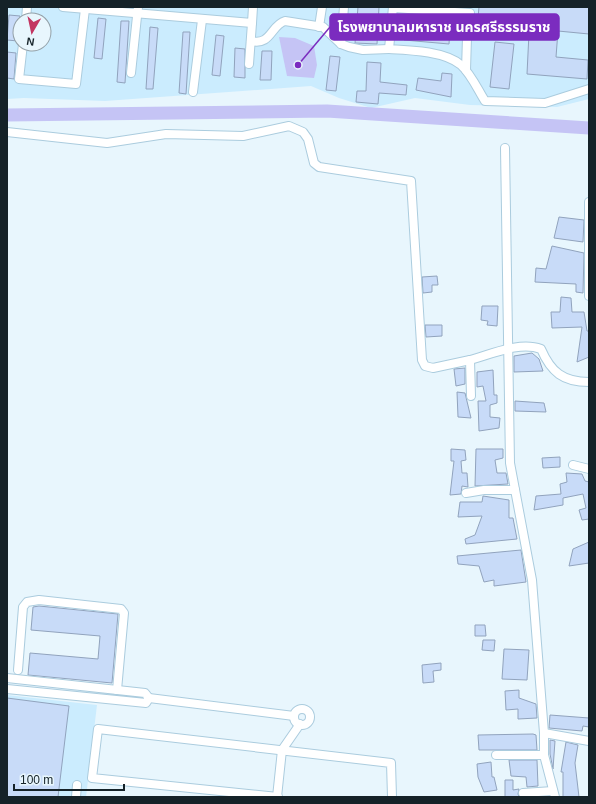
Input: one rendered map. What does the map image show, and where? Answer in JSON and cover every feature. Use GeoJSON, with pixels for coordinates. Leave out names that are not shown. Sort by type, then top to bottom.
{"type":"FeatureCollection","features":[{"type":"Feature","properties":{"kind":"street"},"geometry":{"type":"LineString","coordinates":[[63,7],[138,11],[202,20],[252,23]]}},
{"type":"Feature","properties":{"kind":"street"},"geometry":{"type":"LineString","coordinates":[[249,64],[253,7]]}},
{"type":"Feature","properties":{"kind":"street"},"geometry":{"type":"LineString","coordinates":[[319,27],[322,7]]}},
{"type":"Feature","properties":{"kind":"street"},"geometry":{"type":"LineString","coordinates":[[341,44],[344,7]]}},
{"type":"Feature","properties":{"kind":"street"},"geometry":{"type":"LineString","coordinates":[[389,48],[393,7],[470,10],[468,28]]}},
{"type":"Feature","properties":{"kind":"street"},"geometry":{"type":"LineString","coordinates":[[22,52],[19,79],[76,84],[85,9]]}},
{"type":"Feature","properties":{"kind":"street"},"geometry":{"type":"LineString","coordinates":[[131,73],[138,11]]}},
{"type":"Feature","properties":{"kind":"street"},"geometry":{"type":"LineString","coordinates":[[194,92],[202,20]]}},
{"type":"Feature","properties":{"kind":"street"},"geometry":{"type":"LineString","coordinates":[[251,41],[257,42],[268,38],[279,23],[285,20],[322,27],[341,44],[363,50],[389,48],[444,55],[460,64],[466,70],[484,101],[545,103],[589,89]]}},
{"type":"Feature","properties":{"kind":"street"},"geometry":{"type":"LineString","coordinates":[[466,70],[467,37]]}},
{"type":"Feature","properties":{"kind":"street"},"geometry":{"type":"LineString","coordinates":[[7,132],[107,143],[166,134],[243,136],[289,126],[303,132],[308,139],[314,164],[319,167],[411,181],[422,360],[425,366],[433,368],[531,345],[541,349],[554,371],[566,378],[589,382]]}},
{"type":"Feature","properties":{"kind":"street"},"geometry":{"type":"LineString","coordinates":[[505,148],[510,463],[532,580],[544,733],[544,755],[554,794],[523,793]]}},
{"type":"Feature","properties":{"kind":"street"},"geometry":{"type":"LineString","coordinates":[[589,202],[589,296]]}},
{"type":"Feature","properties":{"kind":"street"},"geometry":{"type":"LineString","coordinates":[[470,360],[471,396]]}},
{"type":"Feature","properties":{"kind":"street"},"geometry":{"type":"LineString","coordinates":[[573,465],[589,468]]}},
{"type":"Feature","properties":{"kind":"street"},"geometry":{"type":"LineString","coordinates":[[466,493],[484,490],[515,490]]}},
{"type":"Feature","properties":{"kind":"street"},"geometry":{"type":"LineString","coordinates":[[18,670],[23,607],[27,602],[39,600],[121,609],[124,613],[117,690]]}},
{"type":"Feature","properties":{"kind":"street"},"geometry":{"type":"LineString","coordinates":[[7,678],[148,693],[149,698]]}},
{"type":"Feature","properties":{"kind":"street"},"geometry":{"type":"LineString","coordinates":[[54,693],[55,683]]}},
{"type":"Feature","properties":{"kind":"street"},"geometry":{"type":"LineString","coordinates":[[7,688],[146,703],[149,698]]}},
{"type":"Feature","properties":{"kind":"street"},"geometry":{"type":"LineString","coordinates":[[149,698],[294,716]]}},
{"type":"Feature","properties":{"kind":"street"},"geometry":{"type":"LineString","coordinates":[[305,709],[310,712],[311,718],[308,723],[300,724],[295,721],[294,716],[296,711],[305,709]]}},
{"type":"Feature","properties":{"kind":"street"},"geometry":{"type":"LineString","coordinates":[[300,724],[282,750],[277,797],[92,778],[98,729],[282,750],[391,763],[392,797]]}},
{"type":"Feature","properties":{"kind":"street"},"geometry":{"type":"LineString","coordinates":[[544,733],[589,741]]}},
{"type":"Feature","properties":{"kind":"street"},"geometry":{"type":"LineString","coordinates":[[496,755],[544,755]]}},
{"type":"Feature","properties":{"kind":"street"},"geometry":{"type":"LineString","coordinates":[[76,797],[77,785]]}},
{"type":"Feature","properties":{"kind":"shaded area"},"geometry":{"type":"Polygon","coordinates":[[[7,7],[589,7],[589,99],[557,107],[470,105],[415,98],[371,108],[339,98],[311,86],[105,101],[24,98],[7,99],[7,7]]]}},
{"type":"Feature","properties":{"kind":"shaded area"},"geometry":{"type":"Polygon","coordinates":[[[7,695],[97,705],[86,797],[7,797],[7,695]]]}},
{"type":"Feature","properties":{"kind":"water"},"geometry":{"type":"Polygon","coordinates":[[[279,37],[295,38],[314,46],[317,65],[314,78],[287,76],[279,37]]]}},
{"type":"Feature","properties":{"kind":"building"},"geometry":{"type":"Polygon","coordinates":[[[358,7],[379,7],[377,44],[355,43],[358,7]]]}},
{"type":"Feature","properties":{"kind":"building"},"geometry":{"type":"Polygon","coordinates":[[[479,7],[589,7],[589,34],[558,31],[556,57],[588,60],[587,79],[527,74],[529,33],[477,28],[479,7]]]}},
{"type":"Feature","properties":{"kind":"building"},"geometry":{"type":"Polygon","coordinates":[[[9,15],[12,15],[12,40],[7,40],[9,15]]]}},
{"type":"Feature","properties":{"kind":"building"},"geometry":{"type":"Polygon","coordinates":[[[98,18],[106,19],[102,59],[94,58],[98,18]]]}},
{"type":"Feature","properties":{"kind":"building"},"geometry":{"type":"Polygon","coordinates":[[[121,21],[129,21],[125,83],[117,82],[121,21]]]}},
{"type":"Feature","properties":{"kind":"building"},"geometry":{"type":"Polygon","coordinates":[[[405,23],[450,27],[449,44],[404,40],[405,23]]]}},
{"type":"Feature","properties":{"kind":"building"},"geometry":{"type":"Polygon","coordinates":[[[150,27],[158,28],[153,89],[146,89],[150,27]]]}},
{"type":"Feature","properties":{"kind":"building"},"geometry":{"type":"Polygon","coordinates":[[[183,32],[190,32],[186,94],[179,93],[183,32]]]}},
{"type":"Feature","properties":{"kind":"building"},"geometry":{"type":"Polygon","coordinates":[[[216,35],[224,36],[220,76],[212,75],[216,35]]]}},
{"type":"Feature","properties":{"kind":"building"},"geometry":{"type":"Polygon","coordinates":[[[495,42],[514,44],[509,89],[490,87],[495,42]]]}},
{"type":"Feature","properties":{"kind":"building"},"geometry":{"type":"Polygon","coordinates":[[[235,48],[245,49],[245,78],[234,77],[235,48]]]}},
{"type":"Feature","properties":{"kind":"building"},"geometry":{"type":"Polygon","coordinates":[[[262,51],[272,51],[271,80],[260,80],[262,51]]]}},
{"type":"Feature","properties":{"kind":"building"},"geometry":{"type":"Polygon","coordinates":[[[7,52],[16,53],[14,79],[7,78],[7,52]]]}},
{"type":"Feature","properties":{"kind":"building"},"geometry":{"type":"Polygon","coordinates":[[[330,56],[340,57],[336,91],[326,90],[330,56]]]}},
{"type":"Feature","properties":{"kind":"building"},"geometry":{"type":"Polygon","coordinates":[[[367,62],[381,63],[380,82],[407,85],[406,95],[379,93],[378,104],[356,102],[357,91],[366,91],[367,62]]]}},
{"type":"Feature","properties":{"kind":"building"},"geometry":{"type":"Polygon","coordinates":[[[442,73],[452,74],[451,97],[416,90],[418,78],[441,81],[442,73]]]}},
{"type":"Feature","properties":{"kind":"building"},"geometry":{"type":"Polygon","coordinates":[[[559,217],[584,220],[583,242],[554,238],[559,217]]]}},
{"type":"Feature","properties":{"kind":"building"},"geometry":{"type":"Polygon","coordinates":[[[552,246],[584,253],[583,293],[576,292],[576,284],[535,282],[536,268],[546,269],[552,246]]]}},
{"type":"Feature","properties":{"kind":"building"},"geometry":{"type":"Polygon","coordinates":[[[437,276],[438,285],[432,285],[432,292],[423,293],[422,277],[437,276]]]}},
{"type":"Feature","properties":{"kind":"building"},"geometry":{"type":"Polygon","coordinates":[[[561,297],[571,298],[572,312],[584,312],[587,331],[589,331],[589,357],[577,362],[582,327],[552,328],[551,312],[560,312],[561,297]]]}},
{"type":"Feature","properties":{"kind":"building"},"geometry":{"type":"Polygon","coordinates":[[[482,306],[498,306],[497,326],[487,325],[488,321],[481,320],[482,306]]]}},
{"type":"Feature","properties":{"kind":"building"},"geometry":{"type":"Polygon","coordinates":[[[425,325],[442,325],[442,336],[426,337],[425,325]]]}},
{"type":"Feature","properties":{"kind":"building"},"geometry":{"type":"Polygon","coordinates":[[[532,353],[539,359],[543,371],[514,372],[514,356],[532,353]]]}},
{"type":"Feature","properties":{"kind":"building"},"geometry":{"type":"Polygon","coordinates":[[[465,368],[465,384],[456,386],[454,369],[465,368]]]}},
{"type":"Feature","properties":{"kind":"building"},"geometry":{"type":"Polygon","coordinates":[[[493,370],[494,395],[497,395],[497,403],[490,405],[490,417],[500,418],[499,428],[479,431],[478,401],[486,401],[483,386],[477,387],[477,372],[493,370]]]}},
{"type":"Feature","properties":{"kind":"building"},"geometry":{"type":"Polygon","coordinates":[[[457,392],[465,393],[471,418],[458,417],[457,392]]]}},
{"type":"Feature","properties":{"kind":"building"},"geometry":{"type":"Polygon","coordinates":[[[515,401],[544,403],[546,412],[515,411],[515,401]]]}},
{"type":"Feature","properties":{"kind":"building"},"geometry":{"type":"Polygon","coordinates":[[[451,449],[465,450],[466,460],[461,461],[462,473],[467,473],[468,487],[462,486],[461,494],[450,495],[454,461],[451,461],[451,449]]]}},
{"type":"Feature","properties":{"kind":"building"},"geometry":{"type":"Polygon","coordinates":[[[476,449],[503,449],[503,458],[495,460],[497,473],[506,473],[508,484],[475,486],[476,449]]]}},
{"type":"Feature","properties":{"kind":"building"},"geometry":{"type":"Polygon","coordinates":[[[560,457],[560,467],[543,468],[542,458],[560,457]]]}},
{"type":"Feature","properties":{"kind":"building"},"geometry":{"type":"Polygon","coordinates":[[[566,473],[582,474],[585,481],[589,482],[589,519],[582,520],[579,510],[586,508],[583,494],[563,498],[563,505],[534,510],[536,496],[561,494],[560,484],[567,482],[566,473]]]}},
{"type":"Feature","properties":{"kind":"building"},"geometry":{"type":"Polygon","coordinates":[[[483,496],[509,500],[509,518],[513,518],[517,539],[466,544],[465,539],[475,535],[482,516],[458,517],[460,502],[482,502],[483,496]]]}},
{"type":"Feature","properties":{"kind":"building"},"geometry":{"type":"Polygon","coordinates":[[[589,542],[589,563],[569,566],[573,549],[589,542]]]}},
{"type":"Feature","properties":{"kind":"building"},"geometry":{"type":"Polygon","coordinates":[[[521,550],[526,582],[494,586],[494,580],[484,582],[479,566],[458,564],[457,556],[521,550]]]}},
{"type":"Feature","properties":{"kind":"building"},"geometry":{"type":"Polygon","coordinates":[[[39,606],[118,614],[112,683],[28,675],[30,653],[98,659],[100,636],[31,630],[33,607],[39,606]]]}},
{"type":"Feature","properties":{"kind":"building"},"geometry":{"type":"Polygon","coordinates":[[[475,625],[485,625],[486,636],[475,636],[475,625]]]}},
{"type":"Feature","properties":{"kind":"building"},"geometry":{"type":"Polygon","coordinates":[[[483,640],[495,640],[494,651],[482,650],[483,640]]]}},
{"type":"Feature","properties":{"kind":"building"},"geometry":{"type":"Polygon","coordinates":[[[504,649],[529,650],[527,680],[502,679],[504,649]]]}},
{"type":"Feature","properties":{"kind":"building"},"geometry":{"type":"Polygon","coordinates":[[[441,663],[441,670],[433,671],[434,682],[423,683],[422,665],[441,663]]]}},
{"type":"Feature","properties":{"kind":"building"},"geometry":{"type":"Polygon","coordinates":[[[519,690],[519,698],[536,704],[537,718],[518,719],[518,709],[506,710],[505,691],[519,690]]]}},
{"type":"Feature","properties":{"kind":"building"},"geometry":{"type":"Polygon","coordinates":[[[7,698],[69,706],[58,797],[7,797],[7,698]]]}},
{"type":"Feature","properties":{"kind":"building"},"geometry":{"type":"Polygon","coordinates":[[[550,715],[589,718],[589,727],[583,726],[582,731],[549,728],[550,715]]]}},
{"type":"Feature","properties":{"kind":"building"},"geometry":{"type":"Polygon","coordinates":[[[478,735],[536,735],[537,750],[479,750],[478,735]]]}},
{"type":"Feature","properties":{"kind":"building"},"geometry":{"type":"Polygon","coordinates":[[[550,740],[555,741],[553,769],[550,754],[550,740]]]}},
{"type":"Feature","properties":{"kind":"building"},"geometry":{"type":"Polygon","coordinates":[[[566,742],[578,745],[575,763],[579,797],[563,797],[563,772],[561,772],[566,742]]]}},
{"type":"Feature","properties":{"kind":"building"},"geometry":{"type":"Polygon","coordinates":[[[509,760],[537,760],[538,786],[527,787],[526,777],[511,776],[509,760]]]}},
{"type":"Feature","properties":{"kind":"building"},"geometry":{"type":"Polygon","coordinates":[[[491,762],[492,777],[494,777],[497,790],[484,792],[478,777],[477,764],[491,762]]]}},
{"type":"Feature","properties":{"kind":"building"},"geometry":{"type":"Polygon","coordinates":[[[505,780],[513,780],[513,790],[519,789],[519,797],[505,797],[505,780]]]}},
{"type":"Feature","properties":{"kind":"waterway"},"geometry":{"type":"LineString","coordinates":[[7,115],[327,111],[589,128]]}},
{"type":"Feature","properties":{"kind":"place","name":"โรงพยาบาลมหาราช นครศรีธรรมราช"},"geometry":{"type":"Point","coordinates":[298,65]}}]}
